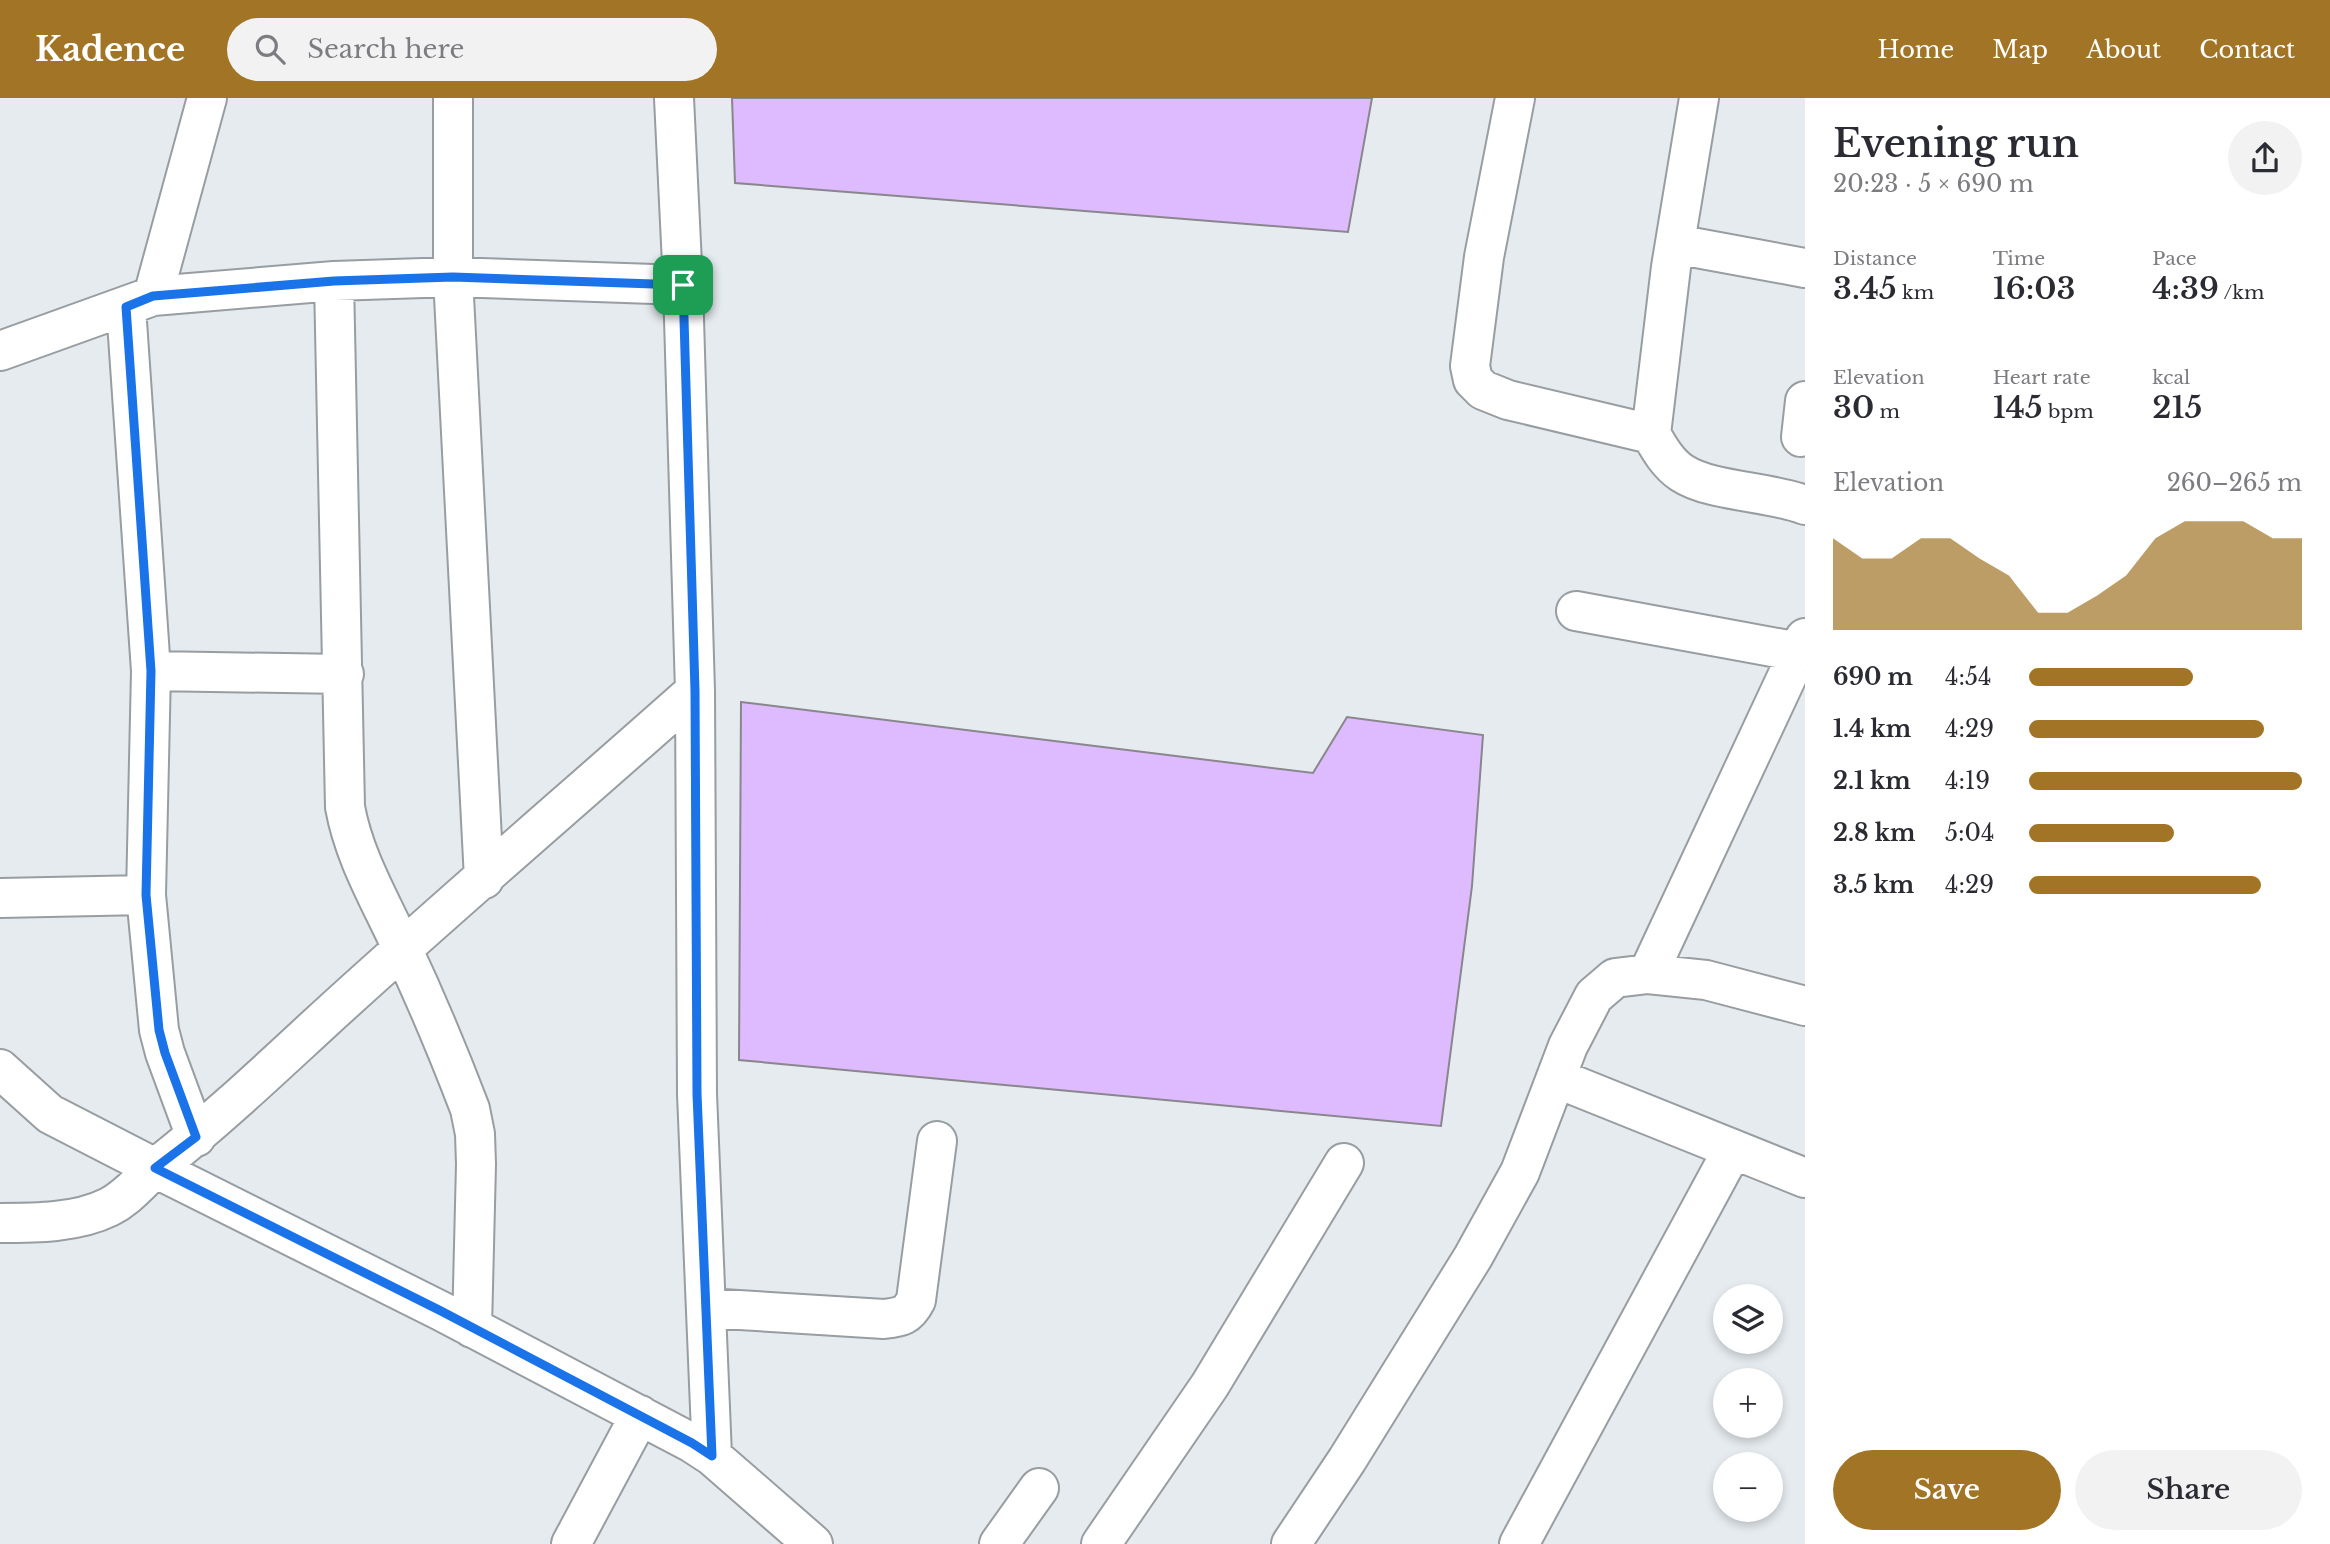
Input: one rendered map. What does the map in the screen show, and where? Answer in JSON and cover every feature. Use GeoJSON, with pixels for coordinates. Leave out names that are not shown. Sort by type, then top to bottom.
{"type":"FeatureCollection","features":[{"type":"Feature","properties":{"kind":"street"},"geometry":{"type":"LineString","coordinates":[[196,1137],[159,1030],[146,895],[151,671],[139,301],[207,98]]}},
{"type":"Feature","properties":{"kind":"street"},"geometry":{"type":"LineString","coordinates":[[453,98],[453,277],[484,878]]}},
{"type":"Feature","properties":{"kind":"street"},"geometry":{"type":"LineString","coordinates":[[674,98],[683,285],[695,691],[697,1094],[712,1456]]}},
{"type":"Feature","properties":{"kind":"street"},"geometry":{"type":"LineString","coordinates":[[1516,98],[1484,257],[1470,366],[1473,380],[1483,390],[1508,400],[1651,435]]}},
{"type":"Feature","properties":{"kind":"street"},"geometry":{"type":"LineString","coordinates":[[1699,98],[1675,244],[1651,435],[1667,460],[1681,473],[1700,482],[1786,498],[1805,505]]}},
{"type":"Feature","properties":{"kind":"street"},"geometry":{"type":"LineString","coordinates":[[1675,244],[1805,268]]}},
{"type":"Feature","properties":{"kind":"street"},"geometry":{"type":"LineString","coordinates":[[0,351],[139,301],[334,281],[453,277],[683,285]]}},
{"type":"Feature","properties":{"kind":"street"},"geometry":{"type":"LineString","coordinates":[[334,281],[345,807],[358,857],[402,948],[470,1109],[475,1134],[472,1328]]}},
{"type":"Feature","properties":{"kind":"street"},"geometry":{"type":"LineString","coordinates":[[1576,611],[1802,645],[1648,974]]}},
{"type":"Feature","properties":{"kind":"street"},"geometry":{"type":"LineString","coordinates":[[151,671],[344,674]]}},
{"type":"Feature","properties":{"kind":"street"},"geometry":{"type":"LineString","coordinates":[[0,1223],[30,1223],[83,1216],[109,1207],[196,1137],[402,948],[695,691]]}},
{"type":"Feature","properties":{"kind":"street"},"geometry":{"type":"LineString","coordinates":[[0,898],[146,895]]}},
{"type":"Feature","properties":{"kind":"street"},"geometry":{"type":"LineString","coordinates":[[1291,1544],[1347,1460],[1473,1257],[1520,1172],[1568,1046],[1594,996],[1615,978],[1648,974],[1706,980],[1805,1006]]}},
{"type":"Feature","properties":{"kind":"street"},"geometry":{"type":"LineString","coordinates":[[0,1069],[50,1114],[140,1183],[472,1328],[640,1415],[712,1456],[813,1544]]}},
{"type":"Feature","properties":{"kind":"street"},"geometry":{"type":"LineString","coordinates":[[1556,1078],[1805,1178]]}},
{"type":"Feature","properties":{"kind":"street"},"geometry":{"type":"LineString","coordinates":[[706,1308],[884,1319],[898,1317],[911,1310],[916,1300],[937,1141]]}},
{"type":"Feature","properties":{"kind":"street"},"geometry":{"type":"LineString","coordinates":[[1519,1544],[1733,1149]]}},
{"type":"Feature","properties":{"kind":"street"},"geometry":{"type":"LineString","coordinates":[[1101,1544],[1210,1385],[1344,1163]]}},
{"type":"Feature","properties":{"kind":"street"},"geometry":{"type":"LineString","coordinates":[[571,1544],[640,1415]]}},
{"type":"Feature","properties":{"kind":"street"},"geometry":{"type":"LineString","coordinates":[[999,1544],[1040,1488]]}},
{"type":"Feature","properties":{"kind":"building"},"geometry":{"type":"Polygon","coordinates":[[[732,98],[1372,98],[1348,232],[735,183],[732,98]]]}},
{"type":"Feature","properties":{"kind":"building"},"geometry":{"type":"Polygon","coordinates":[[[741,702],[1313,773],[1347,717],[1483,735],[1472,886],[1441,1126],[739,1060],[741,702]]]}},
{"type":"Feature","properties":{"kind":"route"},"geometry":{"type":"LineString","coordinates":[[453,277],[683,285],[695,691],[697,1094],[712,1456],[615,1401],[441,1311],[155,1168],[196,1137],[159,1030],[146,895],[151,671],[126,307],[153,296],[334,281],[453,277]]}}]}
